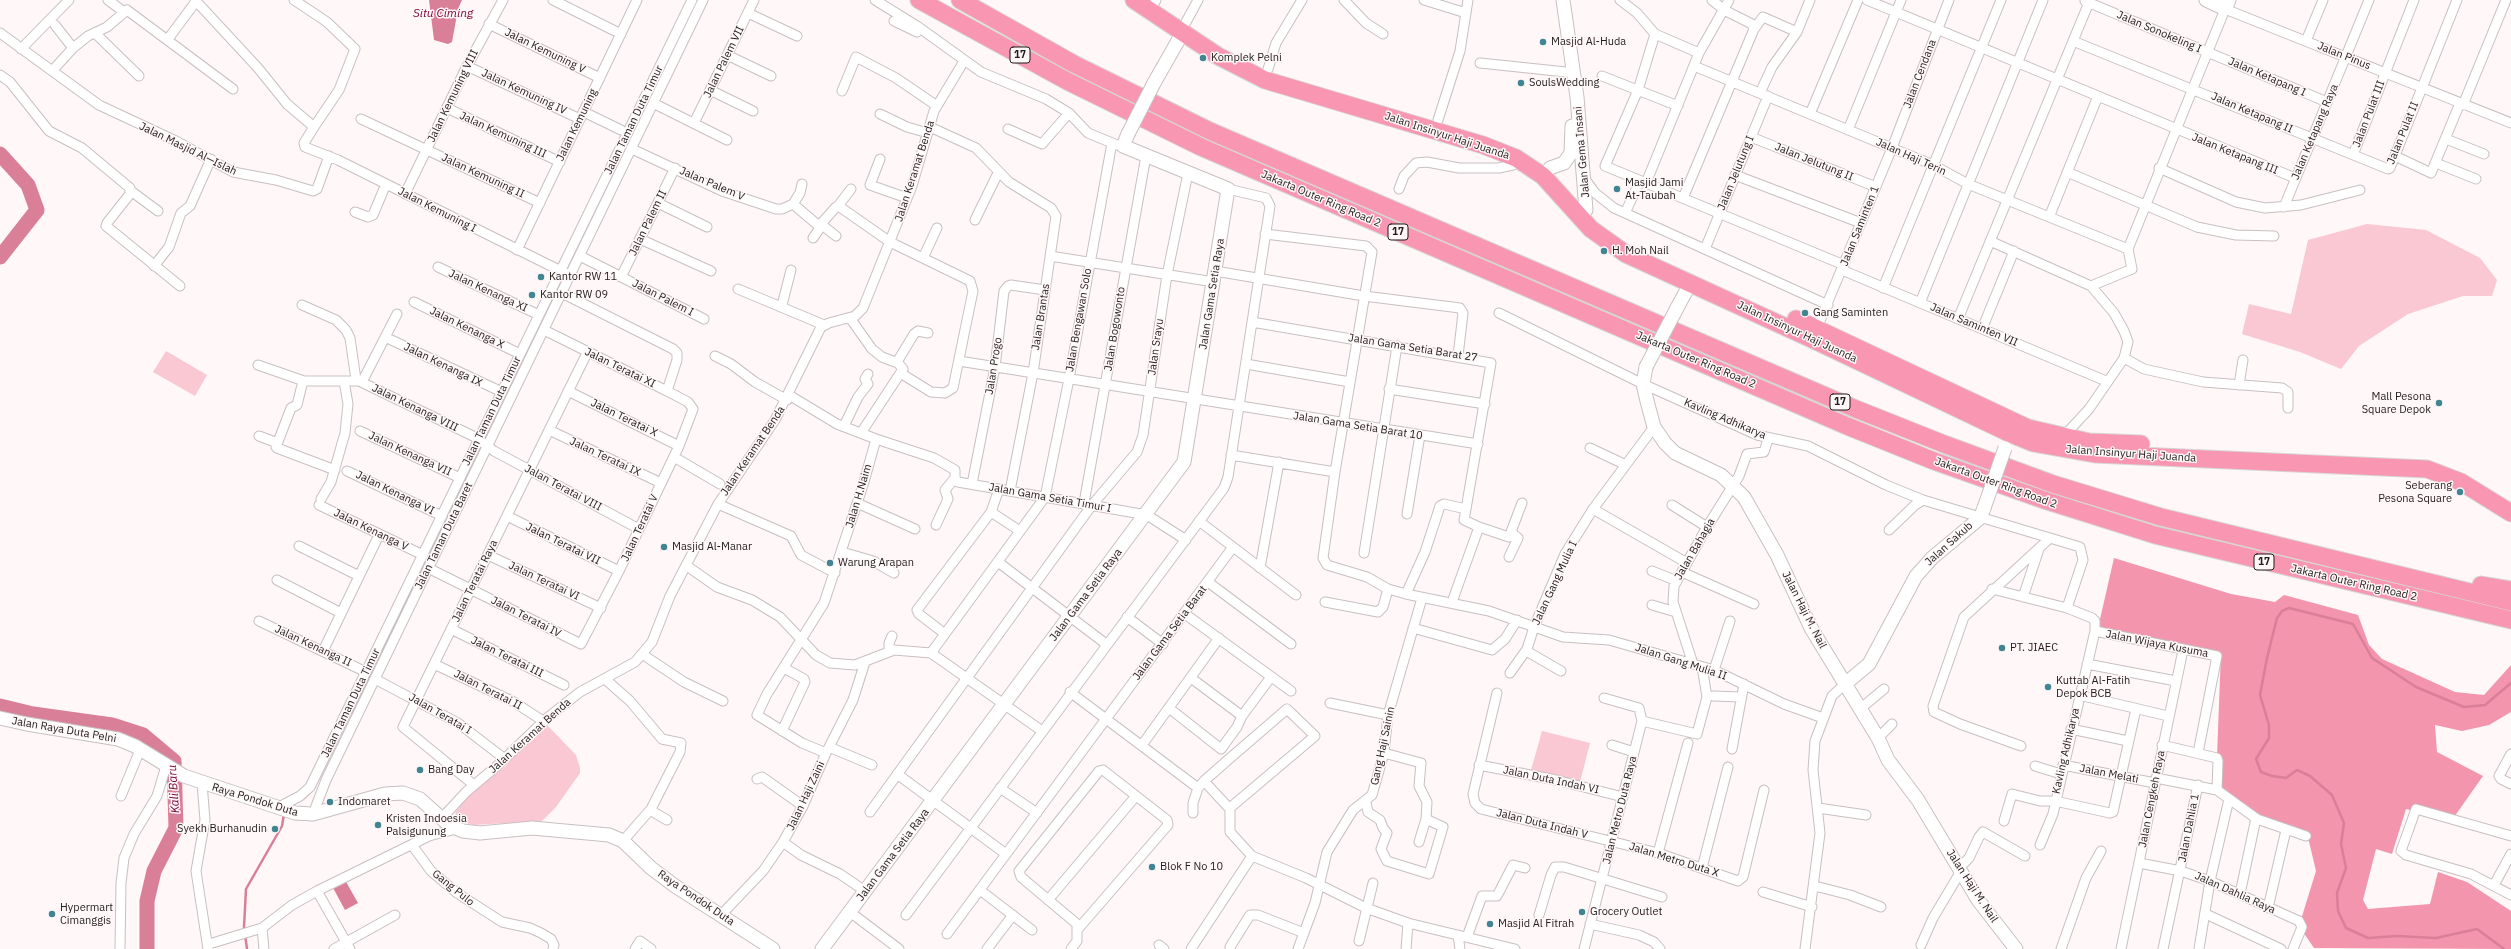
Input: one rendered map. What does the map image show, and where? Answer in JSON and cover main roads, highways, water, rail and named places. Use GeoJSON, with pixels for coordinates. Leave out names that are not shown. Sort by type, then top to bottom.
{"type":"FeatureCollection","features":[{"type":"Feature","properties":{"kind":"highway","name":"Jakarta Outer Ring Road 2"},"geometry":{"type":"LineString","coordinates":[[919,0],[1067,81],[1201,147],[1847,426],[1934,461],[2054,503],[2155,535],[2511,620]]}},
{"type":"Feature","properties":{"kind":"highway","name":"Jakarta Outer Ring Road 2"},"geometry":{"type":"LineString","coordinates":[[960,0],[1074,64],[1210,131],[1856,409],[1987,460],[2108,502],[2211,531],[2511,602]]}},
{"type":"Feature","properties":{"kind":"highway","name":"Jalan Insinyur Haji Juanda"},"geometry":{"type":"LineString","coordinates":[[1134,0],[1268,69],[1508,142],[1537,157],[1550,168],[1586,210],[1603,226],[1644,251],[1818,328],[2008,441],[2095,454],[2427,469],[2461,482],[2511,513]]}},
{"type":"Feature","properties":{"kind":"highway","name":"Jalan Insinyur Haji Juanda"},"geometry":{"type":"LineString","coordinates":[[1155,1],[1218,56],[1265,80],[1483,145],[1518,159],[1544,176],[1591,229],[1608,242],[1639,261],[1690,284],[1860,354],[2012,421],[2063,437],[2090,442],[2426,457],[2447,462],[2467,472],[2511,499]]}},
{"type":"Feature","properties":{"kind":"highway"},"geometry":{"type":"LineString","coordinates":[[2366,568],[2511,590]]}},
{"type":"Feature","properties":{"kind":"main road","name":"Jalan Gema Insani"},"geometry":{"type":"LineString","coordinates":[[1554,0],[1566,72],[1573,97]]}},
{"type":"Feature","properties":{"kind":"main road","name":"Jalan Gema Insani"},"geometry":{"type":"LineString","coordinates":[[1563,0],[1577,153],[1585,179],[1586,210]]}},
{"type":"Feature","properties":{"kind":"main road"},"geometry":{"type":"LineString","coordinates":[[2206,0],[2227,4]]}},
{"type":"Feature","properties":{"kind":"main road","name":"Jalan Gama Setia Raya"},"geometry":{"type":"LineString","coordinates":[[822,949],[1069,616],[1147,515],[1184,462],[1228,190],[1117,144],[1128,134],[1185,27]]}},
{"type":"Feature","properties":{"kind":"main road","name":"Jalan Gema Insani"},"geometry":{"type":"LineString","coordinates":[[1550,168],[1564,163],[1577,153]]}},
{"type":"Feature","properties":{"kind":"main road","name":"Jalan Haji M. Nail"},"geometry":{"type":"LineString","coordinates":[[1690,284],[1646,367],[1643,384],[1654,427],[1665,443],[1675,453],[1713,470],[1733,485],[1744,497],[1763,528],[1811,628],[1878,738],[1888,760],[1918,800],[1978,900],[2016,949]]}},
{"type":"Feature","properties":{"kind":"main road","name":"Jalan Sakub"},"geometry":{"type":"LineString","coordinates":[[1845,684],[1869,664],[1916,576],[1932,558],[1982,513],[2008,441]]}},
{"type":"Feature","properties":{"kind":"main road","name":"Jalan Raya Duta Pelni"},"geometry":{"type":"LineString","coordinates":[[0,718],[27,724],[105,735],[128,742],[168,767]]}},
{"type":"Feature","properties":{"kind":"main road","name":"Raya Pondok Duta"},"geometry":{"type":"LineString","coordinates":[[168,767],[184,776],[202,783],[295,813],[313,814],[393,793],[420,799],[456,829],[480,833],[532,828],[609,835],[623,841],[662,877],[773,949]]}},
{"type":"Feature","properties":{"kind":"water","name":"Situ Ciming"},"geometry":{"type":"Polygon","coordinates":[[[429,0],[462,0],[458,9],[452,42],[448,44],[434,40],[429,0]]]}},
{"type":"Feature","properties":{"kind":"water"},"geometry":{"type":"Polygon","coordinates":[[[345,880],[358,903],[345,910],[332,886],[345,880]]]}},
{"type":"Feature","properties":{"kind":"waterway","name":"Kali Baru"},"geometry":{"type":"LineString","coordinates":[[0,154],[28,185],[37,210],[0,257]]}},
{"type":"Feature","properties":{"kind":"waterway"},"geometry":{"type":"LineString","coordinates":[[566,271],[604,194]]}},
{"type":"Feature","properties":{"kind":"waterway"},"geometry":{"type":"LineString","coordinates":[[351,713],[564,275]]}},
{"type":"Feature","properties":{"kind":"waterway"},"geometry":{"type":"LineString","coordinates":[[2504,949],[2477,929],[2436,938],[2396,936],[2368,938],[2346,928],[2338,911],[2337,893],[2346,868],[2341,844],[2344,823],[2332,795],[2310,776],[2297,770],[2286,778],[2272,776],[2261,772],[2256,759],[2269,738],[2269,725],[2260,695],[2267,658],[2277,618],[2282,611],[2289,608],[2353,624],[2372,658],[2416,687],[2464,707],[2485,705],[2511,683]]}},
{"type":"Feature","properties":{"kind":"waterway","name":"Kali Baru"},"geometry":{"type":"LineString","coordinates":[[0,706],[33,714],[112,725],[143,735],[174,761],[176,828],[154,871],[147,901],[147,949]]}},
{"type":"Feature","properties":{"kind":"waterway"},"geometry":{"type":"LineString","coordinates":[[304,798],[313,789]]}},
{"type":"Feature","properties":{"kind":"waterway"},"geometry":{"type":"LineString","coordinates":[[247,949],[244,927],[246,889],[282,826],[284,814]]}},
{"type":"Feature","properties":{"kind":"place","name":"Masjid Al-Huda"},"geometry":{"type":"Point","coordinates":[1543,42]}},
{"type":"Feature","properties":{"kind":"place","name":"Komplek Pelni"},"geometry":{"type":"Point","coordinates":[1203,58]}},
{"type":"Feature","properties":{"kind":"place","name":"SoulsWedding"},"geometry":{"type":"Point","coordinates":[1521,83]}},
{"type":"Feature","properties":{"kind":"place","name":"Masjid Jami At-Taubah"},"geometry":{"type":"Point","coordinates":[1617,189]}},
{"type":"Feature","properties":{"kind":"place","name":"H. Moh Nail"},"geometry":{"type":"Point","coordinates":[1604,251]}},
{"type":"Feature","properties":{"kind":"place","name":"Kantor RW 11"},"geometry":{"type":"Point","coordinates":[541,277]}},
{"type":"Feature","properties":{"kind":"place","name":"Kantor RW 09"},"geometry":{"type":"Point","coordinates":[532,295]}},
{"type":"Feature","properties":{"kind":"place","name":"Gang Saminten"},"geometry":{"type":"Point","coordinates":[1805,313]}},
{"type":"Feature","properties":{"kind":"place","name":"Mall Pesona Square Depok"},"geometry":{"type":"Point","coordinates":[2439,403]}},
{"type":"Feature","properties":{"kind":"place","name":"Seberang Pesona Square"},"geometry":{"type":"Point","coordinates":[2460,492]}},
{"type":"Feature","properties":{"kind":"place","name":"Masjid Al-Manar"},"geometry":{"type":"Point","coordinates":[664,547]}},
{"type":"Feature","properties":{"kind":"place","name":"Warung Arapan"},"geometry":{"type":"Point","coordinates":[830,563]}},
{"type":"Feature","properties":{"kind":"place","name":"PT. JIAEC"},"geometry":{"type":"Point","coordinates":[2002,648]}},
{"type":"Feature","properties":{"kind":"place","name":"Kuttab Al-Fatih Depok BCB"},"geometry":{"type":"Point","coordinates":[2048,687]}},
{"type":"Feature","properties":{"kind":"place","name":"Bang Day"},"geometry":{"type":"Point","coordinates":[420,770]}},
{"type":"Feature","properties":{"kind":"place","name":"Indomaret"},"geometry":{"type":"Point","coordinates":[330,802]}},
{"type":"Feature","properties":{"kind":"place","name":"Kristen Indoesia Palsigunung"},"geometry":{"type":"Point","coordinates":[378,825]}},
{"type":"Feature","properties":{"kind":"place","name":"Syekh Burhanudin"},"geometry":{"type":"Point","coordinates":[275,829]}},
{"type":"Feature","properties":{"kind":"place","name":"Blok F No 10"},"geometry":{"type":"Point","coordinates":[1152,867]}},
{"type":"Feature","properties":{"kind":"place","name":"Grocery Outlet"},"geometry":{"type":"Point","coordinates":[1582,912]}},
{"type":"Feature","properties":{"kind":"place","name":"Hypermart Cimanggis"},"geometry":{"type":"Point","coordinates":[52,914]}},
{"type":"Feature","properties":{"kind":"place","name":"Masjid Al Fitrah"},"geometry":{"type":"Point","coordinates":[1490,924]}}]}
